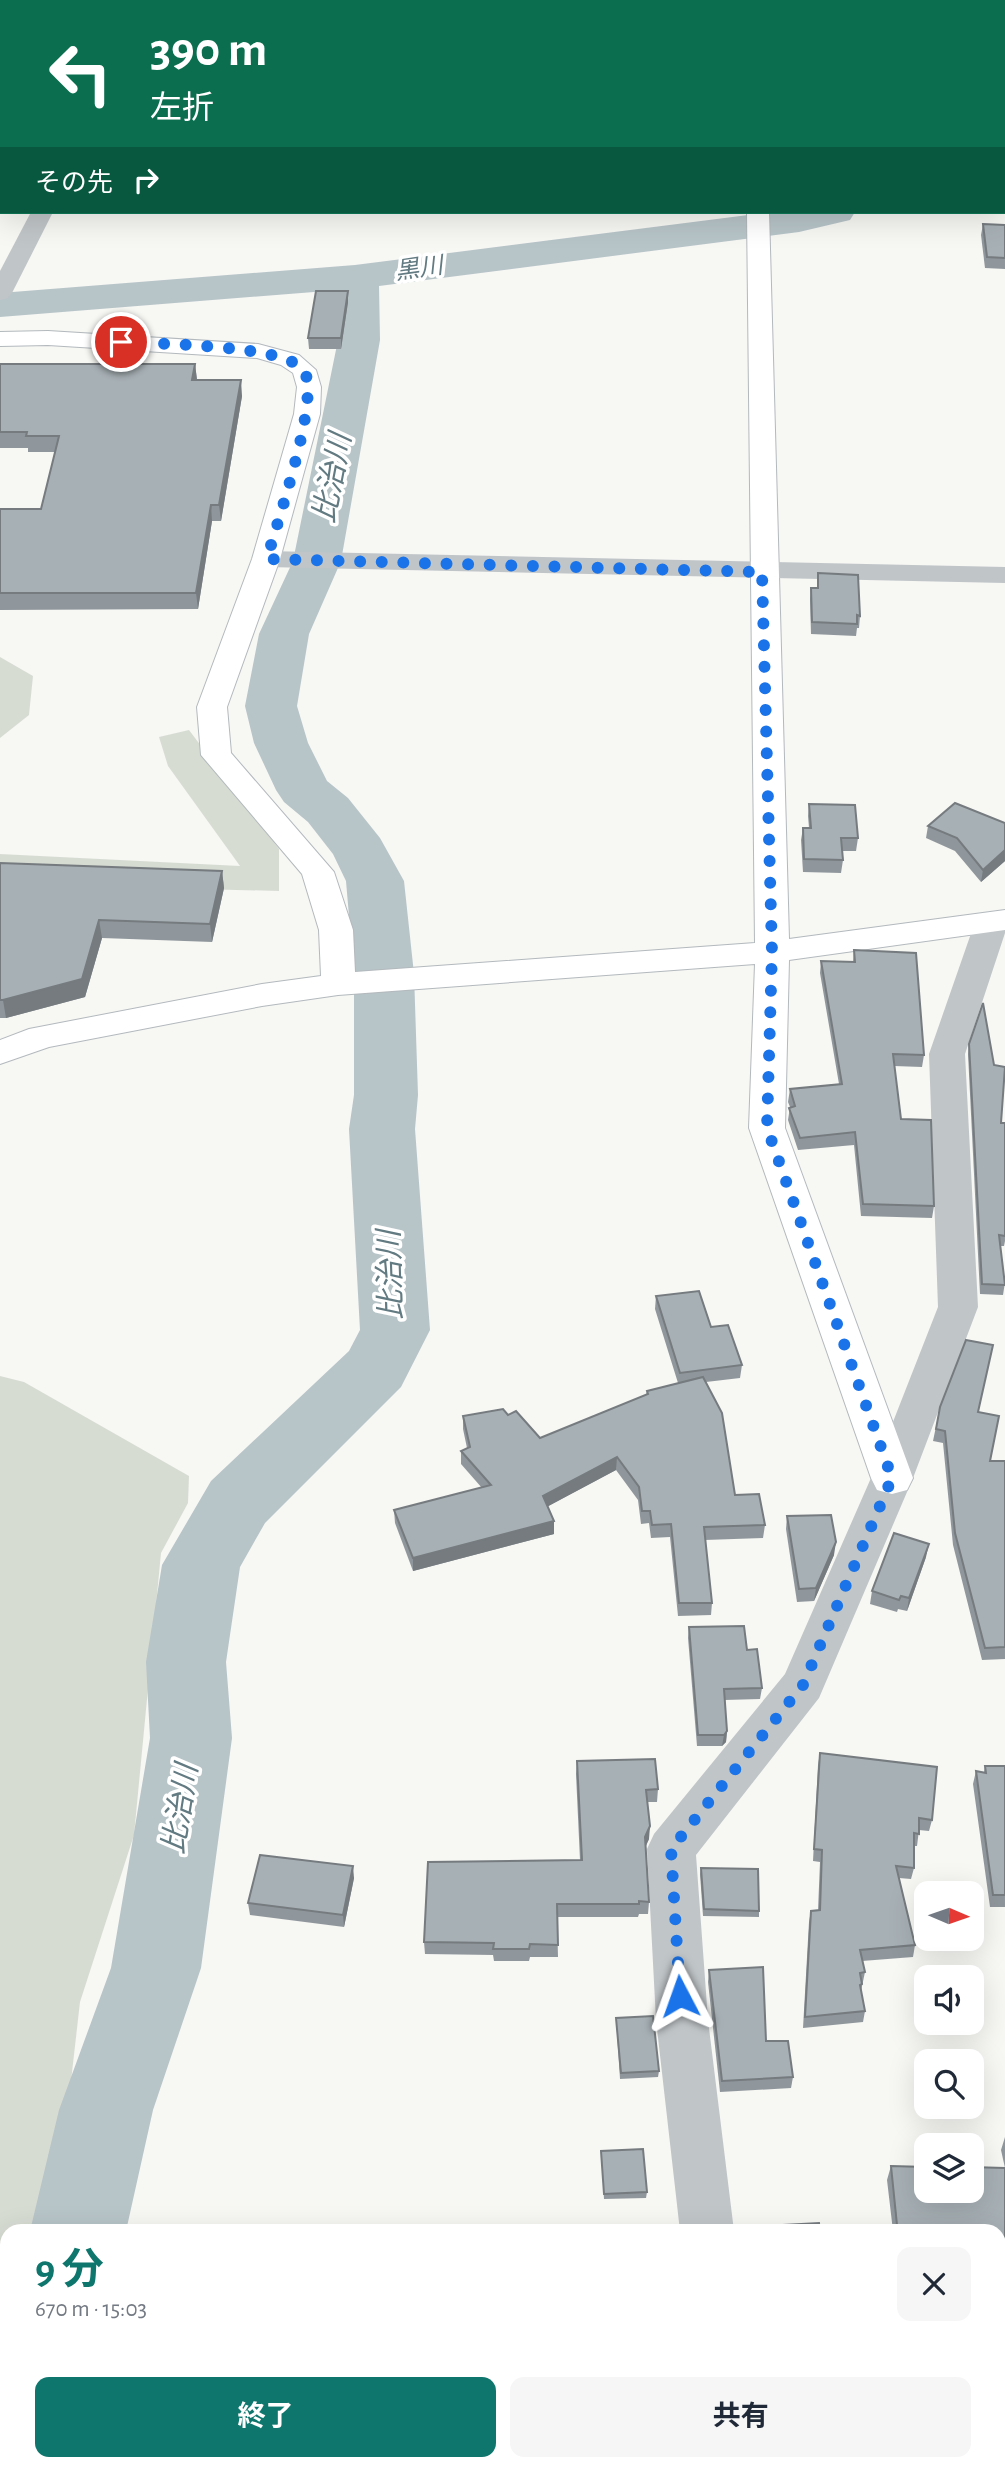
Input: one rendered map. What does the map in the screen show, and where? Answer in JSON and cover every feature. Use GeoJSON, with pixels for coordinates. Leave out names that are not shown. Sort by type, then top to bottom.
{"type":"FeatureCollection","features":[{"type":"Feature","properties":{"kind":"street"},"geometry":{"type":"LineString","coordinates":[[5,285],[41,214]]}},
{"type":"Feature","properties":{"kind":"street"},"geometry":{"type":"LineString","coordinates":[[758,214],[762,572],[772,952],[767,1128],[892,1478]]}},
{"type":"Feature","properties":{"kind":"street"},"geometry":{"type":"LineString","coordinates":[[0,339],[48,338],[258,351],[290,360],[304,370],[309,387],[307,414],[267,559],[212,707],[216,755],[318,872],[336,930],[338,984]]}},
{"type":"Feature","properties":{"kind":"street"},"geometry":{"type":"LineString","coordinates":[[267,559],[762,572],[1005,575]]}},
{"type":"Feature","properties":{"kind":"street"},"geometry":{"type":"LineString","coordinates":[[0,1054],[41,1037],[262,995],[338,984],[772,952],[998,921],[947,1054],[958,1307],[892,1478],[803,1685],[671,1849],[682,2020],[706,2224]]}},
{"type":"Feature","properties":{"kind":"shaded area"},"geometry":{"type":"Polygon","coordinates":[[[0,657],[33,676],[29,715],[0,738],[0,657]]]}},
{"type":"Feature","properties":{"kind":"shaded area"},"geometry":{"type":"Polygon","coordinates":[[[189,730],[279,849],[279,891],[0,884],[0,854],[240,866],[168,766],[159,737],[189,730]]]}},
{"type":"Feature","properties":{"kind":"shaded area"},"geometry":{"type":"Polygon","coordinates":[[[0,1376],[24,1382],[189,1476],[188,1503],[161,1553],[134,1835],[80,2002],[55,2224],[0,2224],[0,1376]]]}},
{"type":"Feature","properties":{"kind":"building"},"geometry":{"type":"Polygon","coordinates":[[[983,224],[1005,225],[1005,258],[987,257],[983,224]]]}},
{"type":"Feature","properties":{"kind":"building"},"geometry":{"type":"Polygon","coordinates":[[[316,291],[348,291],[341,338],[308,338],[316,291]]]}},
{"type":"Feature","properties":{"kind":"building"},"geometry":{"type":"Polygon","coordinates":[[[0,364],[195,364],[192,380],[241,380],[219,505],[211,505],[196,593],[0,593],[0,509],[41,509],[59,436],[26,436],[27,432],[0,432],[0,364]]]}},
{"type":"Feature","properties":{"kind":"building"},"geometry":{"type":"Polygon","coordinates":[[[818,573],[858,575],[860,616],[857,615],[857,624],[812,622],[811,588],[818,588],[818,573]]]}},
{"type":"Feature","properties":{"kind":"building"},"geometry":{"type":"Polygon","coordinates":[[[955,803],[1005,823],[1005,850],[983,870],[957,838],[928,826],[955,803]]]}},
{"type":"Feature","properties":{"kind":"building"},"geometry":{"type":"Polygon","coordinates":[[[809,804],[855,805],[858,838],[841,838],[843,860],[804,859],[803,828],[811,828],[809,804]]]}},
{"type":"Feature","properties":{"kind":"building"},"geometry":{"type":"Polygon","coordinates":[[[0,863],[222,871],[210,924],[99,920],[82,979],[0,1000],[0,863]]]}},
{"type":"Feature","properties":{"kind":"building"},"geometry":{"type":"Polygon","coordinates":[[[854,950],[916,953],[924,1055],[893,1054],[901,1119],[931,1120],[934,1206],[863,1204],[855,1132],[800,1138],[789,1108],[795,1106],[790,1089],[842,1084],[821,961],[855,962],[854,950]]]}},
{"type":"Feature","properties":{"kind":"building"},"geometry":{"type":"Polygon","coordinates":[[[983,1003],[994,1065],[1005,1067],[1001,1123],[1005,1123],[1005,1236],[999,1235],[1005,1285],[982,1284],[969,1044],[983,1003]]]}},
{"type":"Feature","properties":{"kind":"building"},"geometry":{"type":"Polygon","coordinates":[[[699,1291],[711,1327],[728,1325],[742,1365],[680,1373],[656,1296],[699,1291]]]}},
{"type":"Feature","properties":{"kind":"building"},"geometry":{"type":"Polygon","coordinates":[[[966,1340],[993,1345],[978,1412],[999,1416],[990,1461],[1005,1461],[1005,1647],[985,1648],[955,1533],[945,1431],[936,1429],[940,1407],[966,1340]]]}},
{"type":"Feature","properties":{"kind":"building"},"geometry":{"type":"Polygon","coordinates":[[[703,1377],[722,1413],[735,1495],[759,1494],[765,1525],[704,1527],[712,1603],[679,1603],[671,1524],[652,1525],[650,1511],[642,1511],[639,1487],[617,1457],[543,1496],[554,1521],[413,1558],[394,1510],[491,1485],[461,1451],[470,1447],[463,1416],[503,1409],[508,1415],[516,1411],[540,1438],[648,1394],[647,1391],[703,1377]]]}},
{"type":"Feature","properties":{"kind":"building"},"geometry":{"type":"Polygon","coordinates":[[[831,1515],[836,1542],[816,1588],[799,1589],[787,1516],[831,1515]]]}},
{"type":"Feature","properties":{"kind":"building"},"geometry":{"type":"Polygon","coordinates":[[[894,1533],[929,1544],[909,1598],[901,1596],[899,1600],[872,1591],[894,1533]]]}},
{"type":"Feature","properties":{"kind":"building"},"geometry":{"type":"Polygon","coordinates":[[[744,1626],[747,1650],[757,1649],[762,1688],[724,1689],[727,1731],[724,1735],[698,1735],[689,1627],[744,1626]]]}},
{"type":"Feature","properties":{"kind":"building"},"geometry":{"type":"Polygon","coordinates":[[[820,1753],[937,1767],[932,1820],[919,1818],[919,1834],[914,1833],[914,1868],[896,1866],[914,1945],[860,1950],[865,1972],[860,1973],[860,1985],[865,2011],[805,2017],[811,1911],[820,1910],[822,1850],[814,1849],[820,1753]]]}},
{"type":"Feature","properties":{"kind":"building"},"geometry":{"type":"Polygon","coordinates":[[[655,1759],[658,1789],[646,1790],[650,1826],[645,1837],[649,1902],[557,1904],[558,1945],[530,1944],[529,1949],[493,1949],[494,1943],[424,1942],[428,1862],[582,1860],[577,1761],[655,1759]]]}},
{"type":"Feature","properties":{"kind":"building"},"geometry":{"type":"Polygon","coordinates":[[[985,1766],[1005,1766],[1005,1895],[993,1895],[976,1771],[986,1773],[985,1766]]]}},
{"type":"Feature","properties":{"kind":"building"},"geometry":{"type":"Polygon","coordinates":[[[260,1855],[353,1866],[343,1915],[248,1903],[260,1855]]]}},
{"type":"Feature","properties":{"kind":"building"},"geometry":{"type":"Polygon","coordinates":[[[701,1868],[758,1869],[759,1911],[704,1909],[701,1868]]]}},
{"type":"Feature","properties":{"kind":"building"},"geometry":{"type":"Polygon","coordinates":[[[763,1967],[766,2041],[788,2041],[793,2077],[722,2081],[709,1970],[763,1967]]]}},
{"type":"Feature","properties":{"kind":"building"},"geometry":{"type":"Polygon","coordinates":[[[653,2016],[659,2071],[621,2073],[616,2018],[653,2016]]]}},
{"type":"Feature","properties":{"kind":"building"},"geometry":{"type":"Polygon","coordinates":[[[643,2149],[647,2192],[604,2194],[601,2151],[643,2149]]]}},
{"type":"Feature","properties":{"kind":"building"},"geometry":{"type":"Polygon","coordinates":[[[891,2166],[914,2167],[914,2203],[984,2203],[984,2167],[1005,2168],[1005,2224],[897,2224],[891,2166]]]}},
{"type":"Feature","properties":{"kind":"waterway","name":"黒川"},"geometry":{"type":"LineString","coordinates":[[355,277],[799,220],[827,214]]}},
{"type":"Feature","properties":{"kind":"waterway","name":"黒川"},"geometry":{"type":"LineString","coordinates":[[0,305],[355,277]]}},
{"type":"Feature","properties":{"kind":"waterway","name":"比治川"},"geometry":{"type":"LineString","coordinates":[[80,2224],[106,2110],[156,1968],[191,1738],[186,1662],[201,1565],[238,1502],[376,1368],[395,1330],[382,1129],[386,1095],[384,974],[375,881],[360,850],[328,810],[304,790],[281,743],[271,706],[284,634],[317,561],[359,340],[360,291],[355,277]]}},
{"type":"Feature","properties":{"kind":"route"},"geometry":{"type":"LineString","coordinates":[[121,342],[258,351],[290,360],[304,370],[309,387],[307,414],[267,559],[762,572],[772,952],[767,1128],[892,1478],[803,1685],[671,1849],[680,1996]]}}]}
